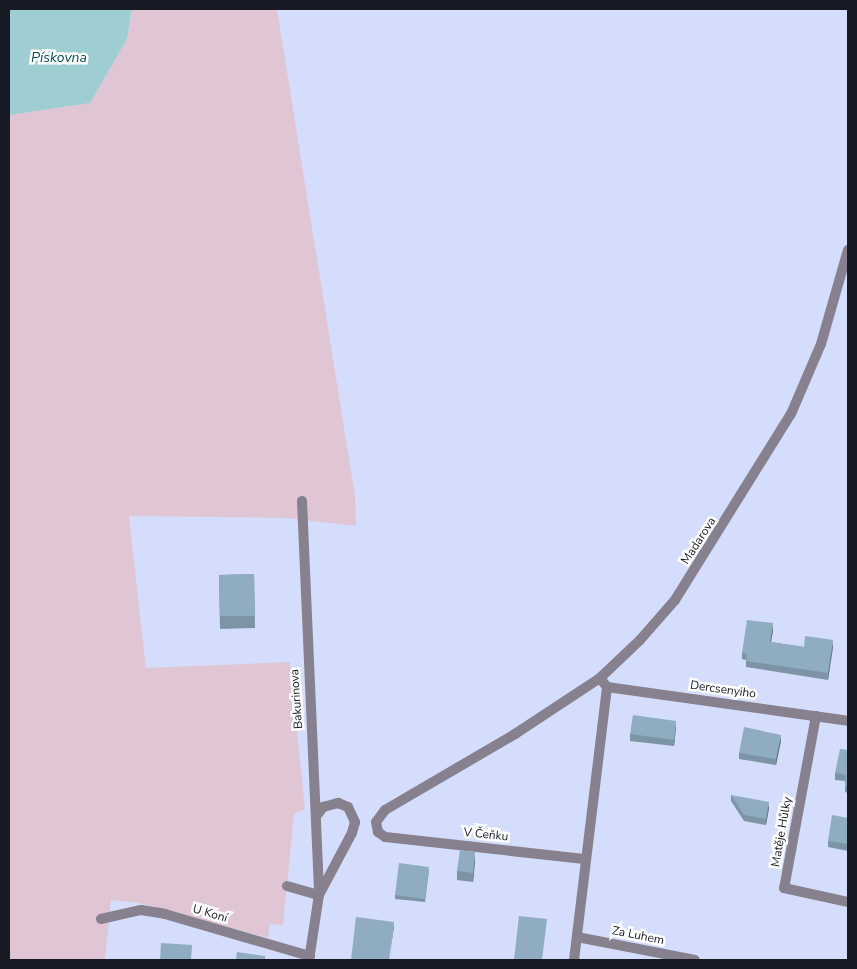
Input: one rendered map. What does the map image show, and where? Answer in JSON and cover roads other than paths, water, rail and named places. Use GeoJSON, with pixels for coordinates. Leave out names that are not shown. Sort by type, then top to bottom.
{"type":"FeatureCollection","features":[{"type":"Feature","properties":{"kind":"street","name":"Madarova"},"geometry":{"type":"LineString","coordinates":[[385,837],[376,827],[379,816],[463,762],[515,734],[600,678],[640,640],[675,600],[766,458],[809,377],[838,291],[848,250]]}},
{"type":"Feature","properties":{"kind":"street","name":"Bakurinova"},"geometry":{"type":"LineString","coordinates":[[302,501],[306,652],[318,814],[319,894],[309,958]]}},
{"type":"Feature","properties":{"kind":"street"},"geometry":{"type":"LineString","coordinates":[[574,960],[584,859],[607,687],[600,678]]}},
{"type":"Feature","properties":{"kind":"street","name":"Dercsenyiho"},"geometry":{"type":"LineString","coordinates":[[607,687],[848,721]]}},
{"type":"Feature","properties":{"kind":"street","name":"Matěje Hůlky"},"geometry":{"type":"LineString","coordinates":[[816,716],[784,888],[848,902]]}},
{"type":"Feature","properties":{"kind":"street","name":"Bakurinova"},"geometry":{"type":"LineString","coordinates":[[318,814],[323,807],[338,803],[348,807],[355,822],[352,834],[319,894]]}},
{"type":"Feature","properties":{"kind":"street","name":"V Čeňku"},"geometry":{"type":"LineString","coordinates":[[385,837],[584,859]]}},
{"type":"Feature","properties":{"kind":"street"},"geometry":{"type":"LineString","coordinates":[[287,886],[319,894]]}},
{"type":"Feature","properties":{"kind":"street","name":"U Koní"},"geometry":{"type":"LineString","coordinates":[[101,919],[141,910],[165,914],[309,958]]}},
{"type":"Feature","properties":{"kind":"street","name":"Za Luhem"},"geometry":{"type":"LineString","coordinates":[[577,937],[695,960]]}},
{"type":"Feature","properties":{"kind":"water","name":"Pískovna"},"geometry":{"type":"Polygon","coordinates":[[[9,9],[132,9],[127,39],[90,103],[9,115],[9,9]]]}}]}
